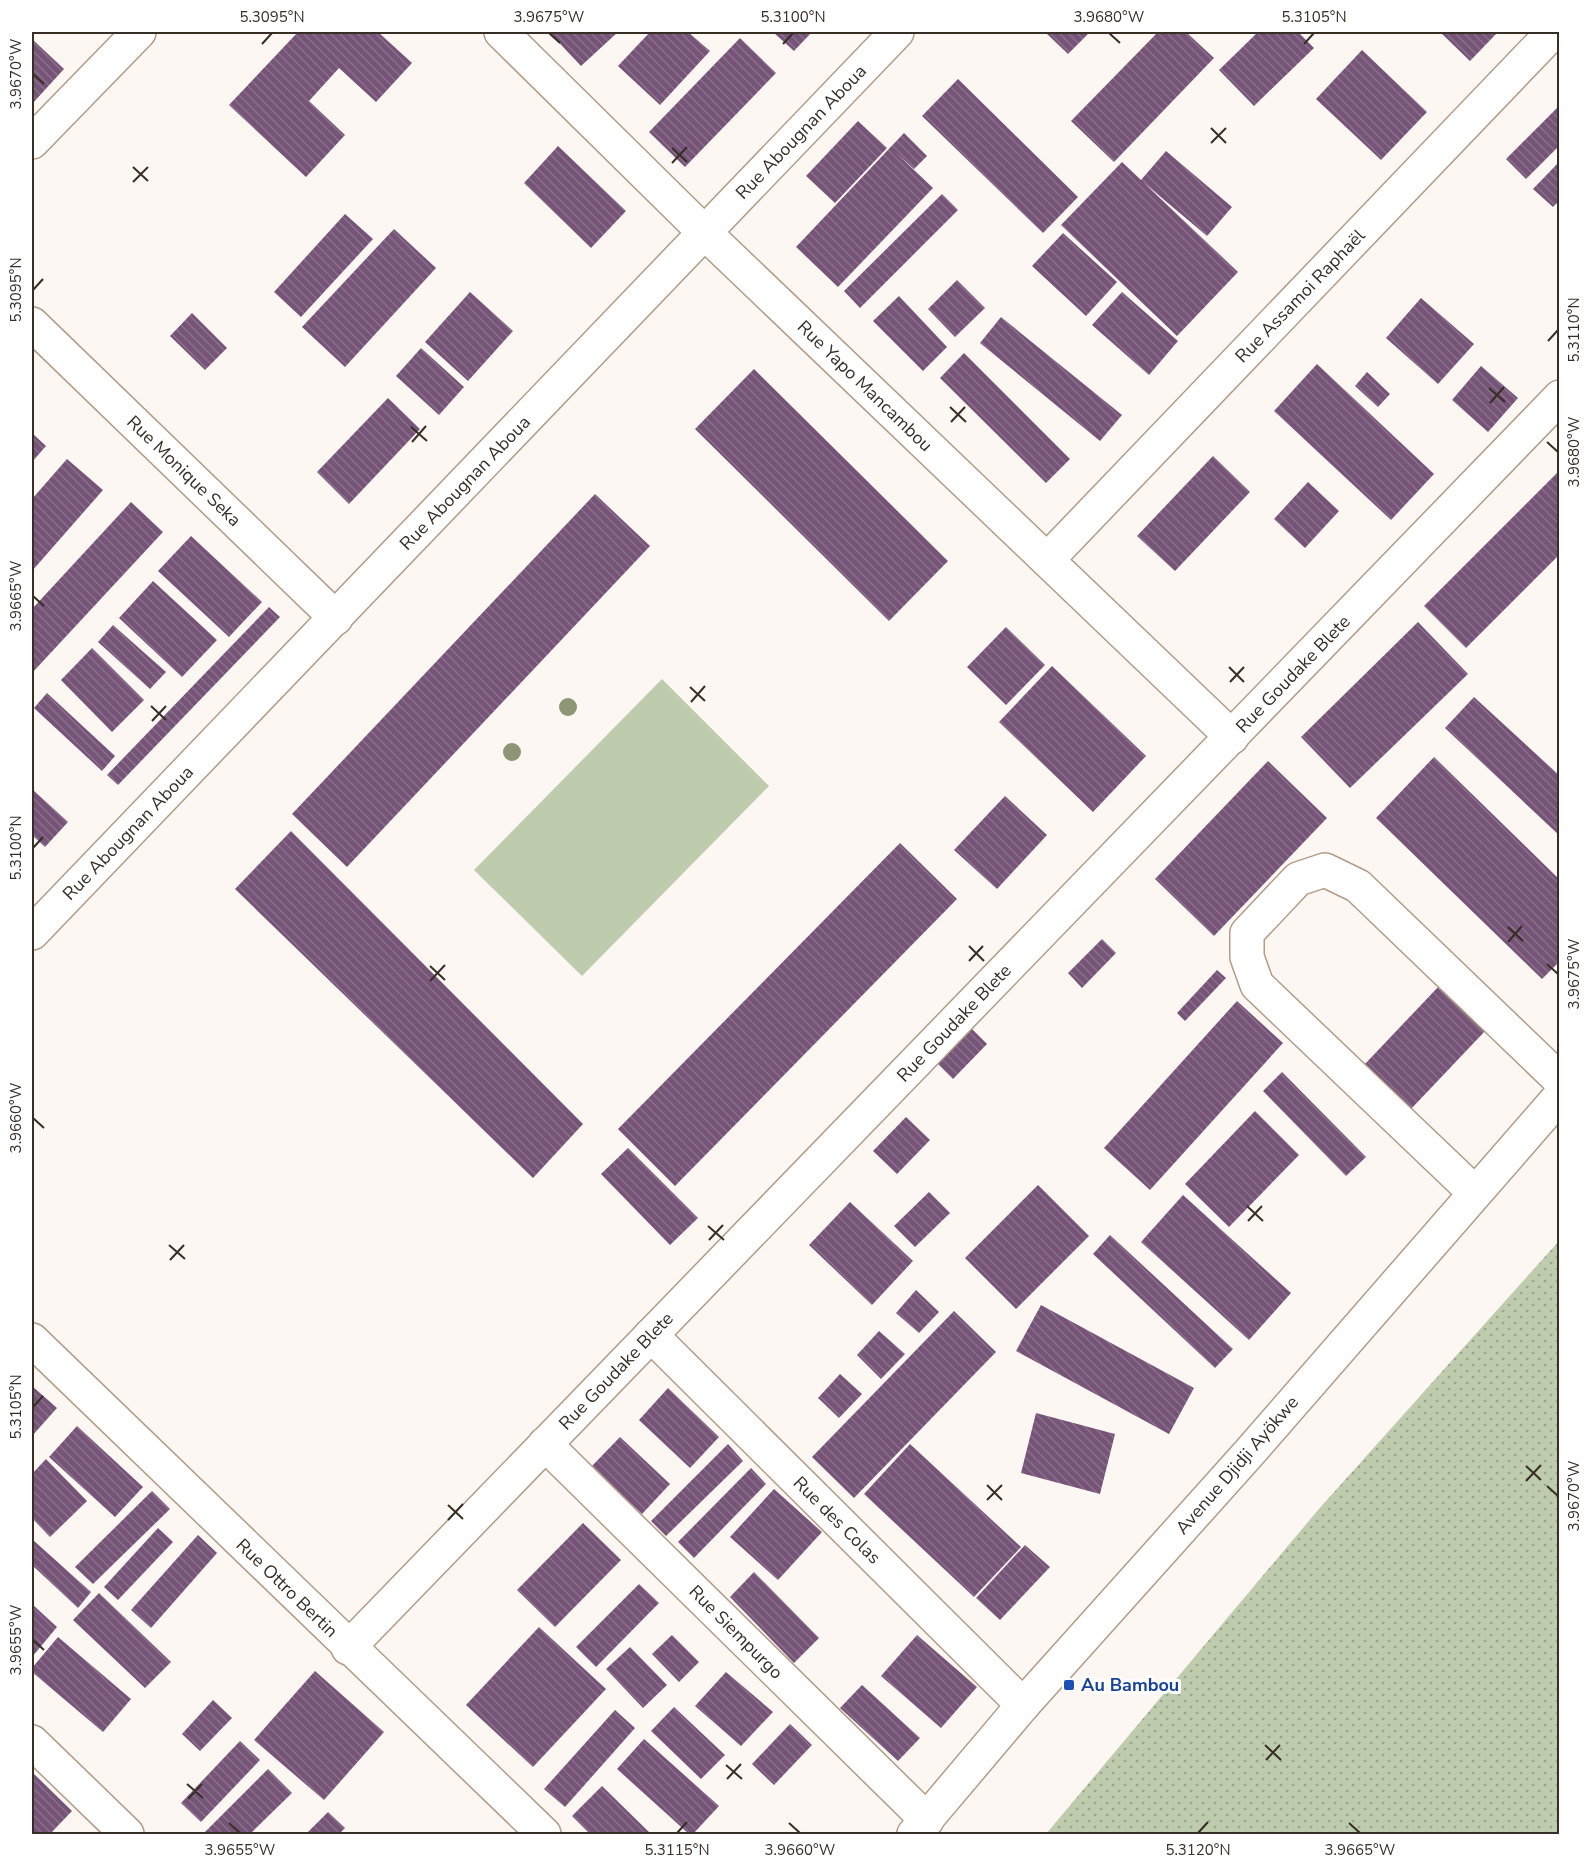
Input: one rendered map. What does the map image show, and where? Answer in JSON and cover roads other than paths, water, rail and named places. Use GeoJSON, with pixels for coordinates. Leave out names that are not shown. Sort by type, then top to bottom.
{"type":"FeatureCollection","features":[{"type":"Feature","properties":{"kind":"street"},"geometry":{"type":"LineString","coordinates":[[32,142],[139,32]]}},
{"type":"Feature","properties":{"kind":"street","name":"Rue Yapo Mancambou"},"geometry":{"type":"LineString","coordinates":[[501,32],[705,233],[1232,737]]}},
{"type":"Feature","properties":{"kind":"street","name":"Rue Abougnan Aboua"},"geometry":{"type":"LineString","coordinates":[[32,933],[897,32]]}},
{"type":"Feature","properties":{"kind":"street","name":"Rue Assamoi Raphaël"},"geometry":{"type":"LineString","coordinates":[[1047,560],[1553,32]]}},
{"type":"Feature","properties":{"kind":"street","name":"Rue Monique Seka"},"geometry":{"type":"LineString","coordinates":[[32,324],[336,618]]}},
{"type":"Feature","properties":{"kind":"street","name":"Rue Goudake Blete"},"geometry":{"type":"LineString","coordinates":[[348,1648],[1560,397]]}},
{"type":"Feature","properties":{"kind":"street"},"geometry":{"type":"LineString","coordinates":[[1474,1192],[1257,985],[1247,957],[1247,933],[1298,879],[1325,870],[1358,886],[1560,1080]]}},
{"type":"Feature","properties":{"kind":"street","name":"Avenue Djidji Ayökwe"},"geometry":{"type":"LineString","coordinates":[[921,1827],[1023,1705],[1250,1453],[1474,1192],[1560,1096]]}},
{"type":"Feature","properties":{"kind":"street","name":"Rue des Colas"},"geometry":{"type":"LineString","coordinates":[[651,1335],[1023,1705]]}},
{"type":"Feature","properties":{"kind":"street","name":"Rue Ottro Bertin"},"geometry":{"type":"LineString","coordinates":[[32,1340],[348,1648],[544,1834]]}},
{"type":"Feature","properties":{"kind":"street","name":"Rue Siempurgo"},"geometry":{"type":"LineString","coordinates":[[545,1444],[921,1827]]}},
{"type":"Feature","properties":{"kind":"street"},"geometry":{"type":"LineString","coordinates":[[32,1742],[128,1834]]}},
{"type":"Feature","properties":{"kind":"place","name":"Au Bambou"},"geometry":{"type":"Point","coordinates":[1069,1685]}}]}
